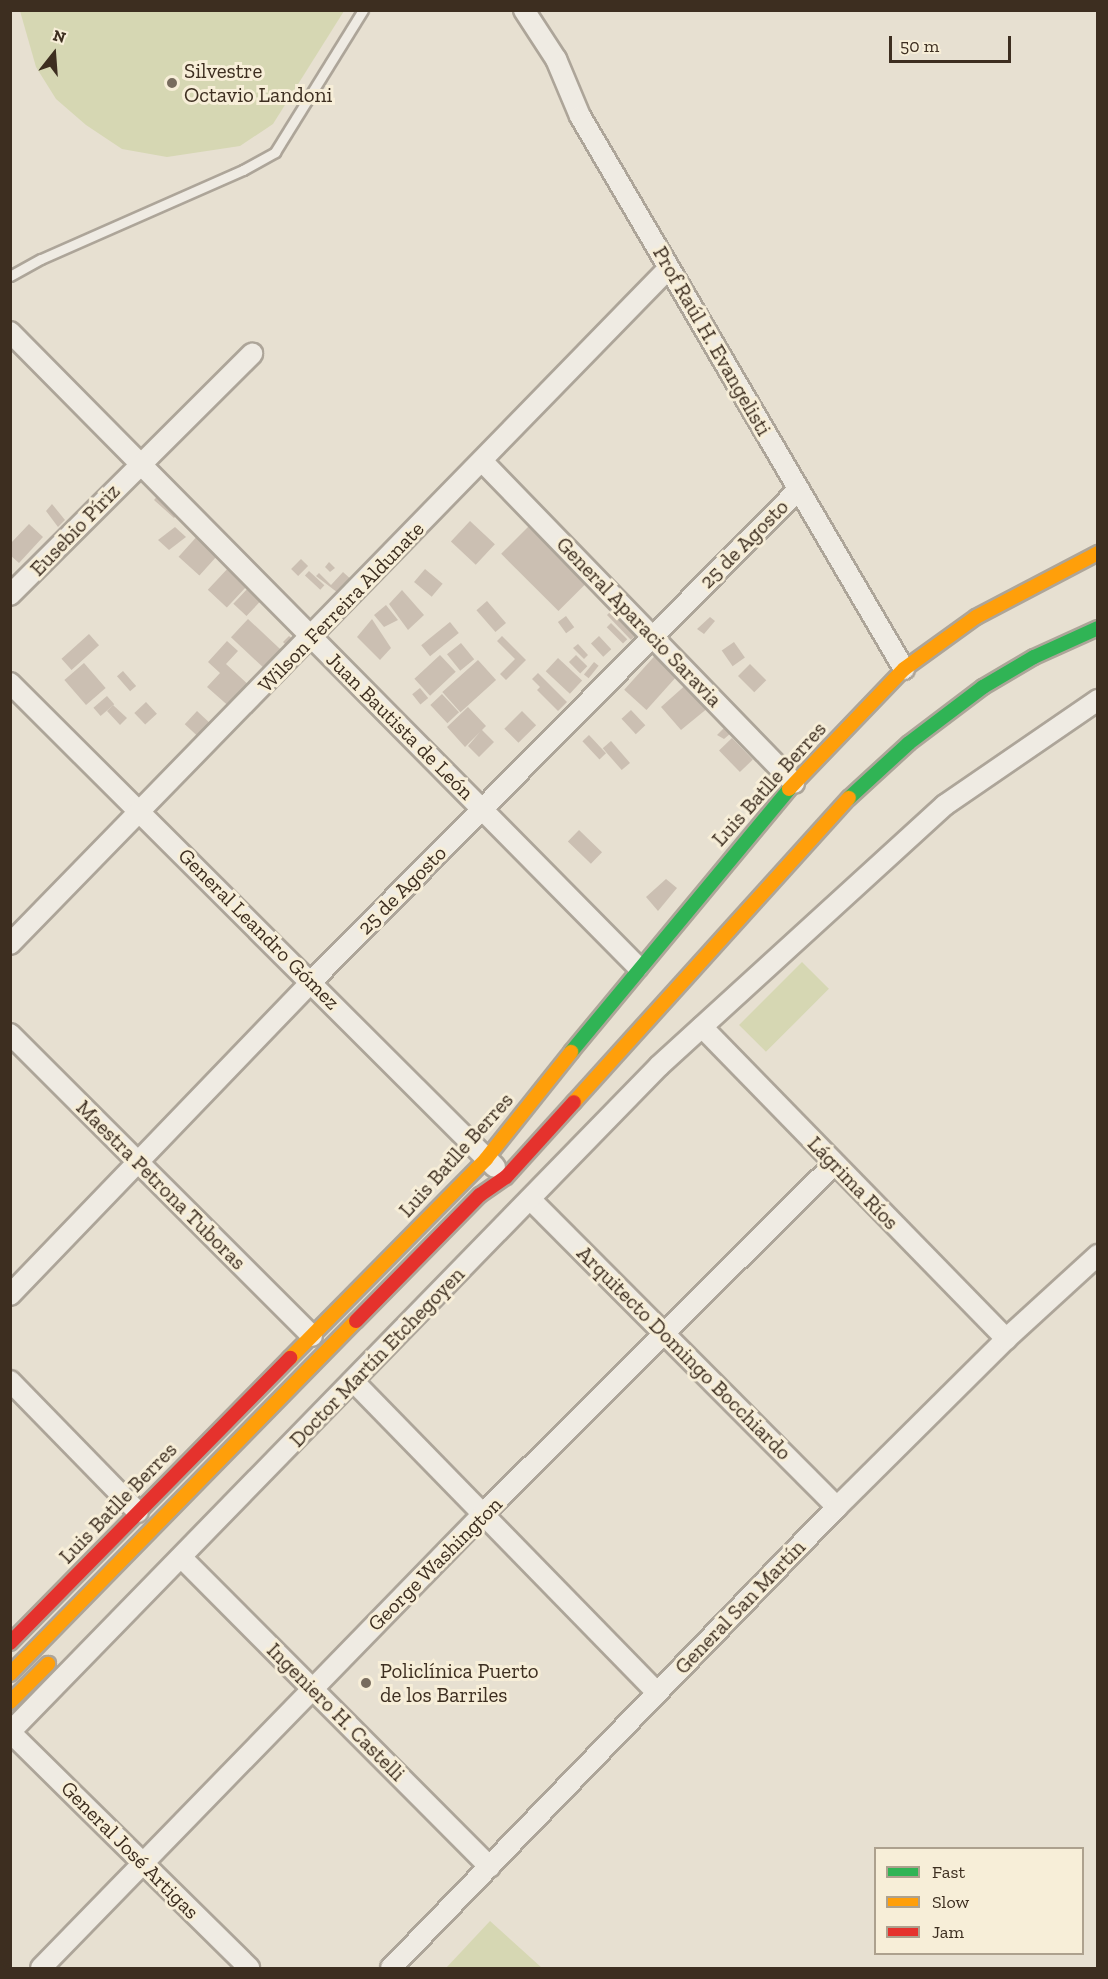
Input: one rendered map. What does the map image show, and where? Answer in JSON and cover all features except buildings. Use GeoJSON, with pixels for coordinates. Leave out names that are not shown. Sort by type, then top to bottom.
{"type":"FeatureCollection","features":[{"type":"Feature","properties":{"kind":"main road","name":"Luis Batlle Berres"},"geometry":{"type":"LineString","coordinates":[[10,1643],[486,1159],[638,967],[794,783],[904,669],[976,617],[1098,553]]}},
{"type":"Feature","properties":{"kind":"main road"},"geometry":{"type":"LineString","coordinates":[[10,1674],[480,1195],[506,1177],[859,787],[909,743],[983,687],[1034,657],[1098,628]]}},
{"type":"Feature","properties":{"kind":"main road"},"geometry":{"type":"LineString","coordinates":[[492,1207],[506,1177]]}},
{"type":"Feature","properties":{"kind":"main road"},"geometry":{"type":"LineString","coordinates":[[10,1702],[60,1651]]}},
{"type":"Feature","properties":{"kind":"street","name":"Prof Raúl H. Evangelisti"},"geometry":{"type":"LineString","coordinates":[[524,10],[556,59],[580,116],[904,669]]}},
{"type":"Feature","properties":{"kind":"street","name":"Wilson Ferreira Aldunate"},"geometry":{"type":"LineString","coordinates":[[10,944],[312,638],[669,268]]}},
{"type":"Feature","properties":{"kind":"street","name":"Juan Bautista de León"},"geometry":{"type":"LineString","coordinates":[[10,332],[638,967]]}},
{"type":"Feature","properties":{"kind":"street","name":"Eusebio Píriz"},"geometry":{"type":"LineString","coordinates":[[10,595],[252,354]]}},
{"type":"Feature","properties":{"kind":"street","name":"General Aparacio Saravia"},"geometry":{"type":"LineString","coordinates":[[483,462],[794,783]]}},
{"type":"Feature","properties":{"kind":"street","name":"25 de Agosto"},"geometry":{"type":"LineString","coordinates":[[10,1295],[140,1164],[312,981],[798,489]]}},
{"type":"Feature","properties":{"kind":"street","name":"General Leandro Gómez"},"geometry":{"type":"LineString","coordinates":[[10,683],[312,981],[506,1177]]}},
{"type":"Feature","properties":{"kind":"street","name":"Doctor Martín Etchegoyen"},"geometry":{"type":"LineString","coordinates":[[10,1732],[354,1382],[658,1066],[748,987],[829,906],[945,805],[1098,700]]}},
{"type":"Feature","properties":{"kind":"street","name":"Lágrima Ríos"},"geometry":{"type":"LineString","coordinates":[[702,1028],[1006,1339]]}},
{"type":"Feature","properties":{"kind":"street","name":"Maestra Petrona Tuboras"},"geometry":{"type":"LineString","coordinates":[[10,1035],[312,1336]]}},
{"type":"Feature","properties":{"kind":"street","name":"George Washington"},"geometry":{"type":"LineString","coordinates":[[41,1968],[483,1514],[834,1164]]}},
{"type":"Feature","properties":{"kind":"street","name":"Arquitecto Domingo Bocchiardo"},"geometry":{"type":"LineString","coordinates":[[530,1199],[837,1507]]}},
{"type":"Feature","properties":{"kind":"street","name":"General San Martín"},"geometry":{"type":"LineString","coordinates":[[391,1968],[837,1507],[1006,1339],[1098,1255]]}},
{"type":"Feature","properties":{"kind":"street"},"geometry":{"type":"LineString","coordinates":[[10,1381],[138,1512]]}},
{"type":"Feature","properties":{"kind":"street"},"geometry":{"type":"LineString","coordinates":[[354,1382],[657,1692]]}},
{"type":"Feature","properties":{"kind":"street","name":"Ingeniero H. Castelli"},"geometry":{"type":"LineString","coordinates":[[182,1558],[490,1867]]}},
{"type":"Feature","properties":{"kind":"street","name":"General José Artigas"},"geometry":{"type":"LineString","coordinates":[[10,1732],[249,1968]]}},
{"type":"Feature","properties":{"kind":"lane"},"geometry":{"type":"LineString","coordinates":[[10,276],[41,259],[243,171],[274,152],[363,10]]}},
{"type":"Feature","properties":{"kind":"green space","name":"Silvestre Octavio Landoni"},"geometry":{"type":"Polygon","coordinates":[[[20,10],[344,11],[273,124],[240,146],[167,157],[122,149],[86,125],[56,99],[36,67],[20,10]]]}},
{"type":"Feature","properties":{"kind":"green space"},"geometry":{"type":"Polygon","coordinates":[[[802,962],[829,989],[766,1052],[739,1025],[802,962]]]}},
{"type":"Feature","properties":{"kind":"green space"},"geometry":{"type":"Polygon","coordinates":[[[490,1921],[542,1968],[446,1968],[490,1921]]]}},
{"type":"Feature","properties":{"kind":"traffic: fast"},"geometry":{"type":"LineString","coordinates":[[849,798],[909,743],[983,687],[1034,657],[1098,628]]}},
{"type":"Feature","properties":{"kind":"traffic: fast"},"geometry":{"type":"LineString","coordinates":[[571,1052],[789,789]]}},
{"type":"Feature","properties":{"kind":"traffic: slow"},"geometry":{"type":"LineString","coordinates":[[789,789],[904,669],[976,617],[1098,553]]}},
{"type":"Feature","properties":{"kind":"traffic: slow"},"geometry":{"type":"LineString","coordinates":[[574,1102],[849,798]]}},
{"type":"Feature","properties":{"kind":"traffic: slow"},"geometry":{"type":"LineString","coordinates":[[290,1358],[486,1159],[571,1052]]}},
{"type":"Feature","properties":{"kind":"traffic: slow"},"geometry":{"type":"LineString","coordinates":[[10,1674],[356,1321]]}},
{"type":"Feature","properties":{"kind":"traffic: slow"},"geometry":{"type":"LineString","coordinates":[[10,1702],[48,1664]]}},
{"type":"Feature","properties":{"kind":"traffic: jam"},"geometry":{"type":"LineString","coordinates":[[356,1321],[480,1195],[506,1177],[574,1102]]}},
{"type":"Feature","properties":{"kind":"traffic: jam"},"geometry":{"type":"LineString","coordinates":[[10,1643],[290,1358]]}},
{"type":"Feature","properties":{"kind":"place","name":"Silvestre Octavio Landoni"},"geometry":{"type":"Point","coordinates":[172,83]}},
{"type":"Feature","properties":{"kind":"place","name":"Policlínica Puerto de los Barriles"},"geometry":{"type":"Point","coordinates":[366,1683]}}]}
